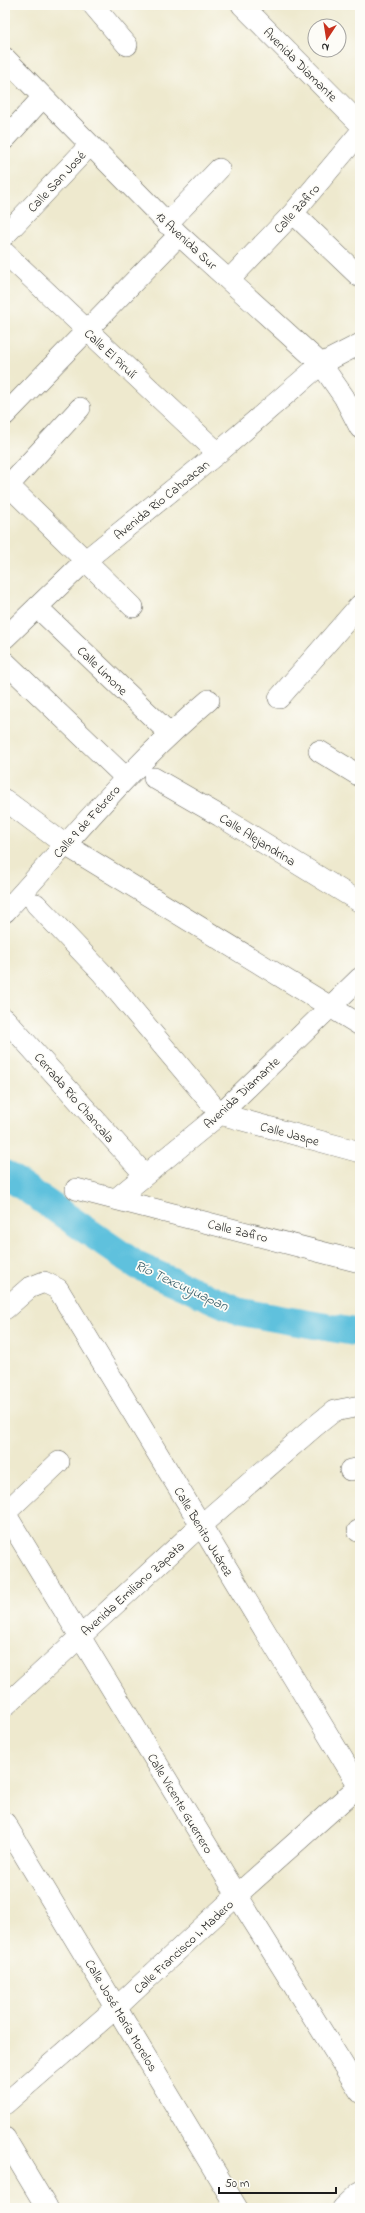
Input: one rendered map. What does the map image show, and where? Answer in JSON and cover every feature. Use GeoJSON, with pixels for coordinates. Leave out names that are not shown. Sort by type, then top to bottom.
{"type":"FeatureCollection","features":[{"type":"Feature","properties":{"kind":"street"},"geometry":{"type":"LineString","coordinates":[[93,5],[127,45]]}},
{"type":"Feature","properties":{"kind":"street","name":"Avenida Diamante"},"geometry":{"type":"LineString","coordinates":[[242,5],[360,124]]}},
{"type":"Feature","properties":{"kind":"street","name":"13 Avenida Sur"},"geometry":{"type":"LineString","coordinates":[[5,58],[173,229],[321,364],[344,398],[360,428]]}},
{"type":"Feature","properties":{"kind":"street"},"geometry":{"type":"LineString","coordinates":[[5,139],[43,97]]}},
{"type":"Feature","properties":{"kind":"street","name":"Calle San José"},"geometry":{"type":"LineString","coordinates":[[5,235],[90,145]]}},
{"type":"Feature","properties":{"kind":"street","name":"Calle Zafiro"},"geometry":{"type":"LineString","coordinates":[[229,280],[356,145]]}},
{"type":"Feature","properties":{"kind":"street"},"geometry":{"type":"LineString","coordinates":[[5,415],[87,330],[173,229],[219,169]]}},
{"type":"Feature","properties":{"kind":"street"},"geometry":{"type":"LineString","coordinates":[[293,213],[360,277]]}},
{"type":"Feature","properties":{"kind":"street","name":"Calle El Pirulí"},"geometry":{"type":"LineString","coordinates":[[5,253],[218,453]]}},
{"type":"Feature","properties":{"kind":"street","name":"Avenida Río Cahoacan"},"geometry":{"type":"LineString","coordinates":[[5,638],[86,560],[218,453],[321,364],[360,344]]}},
{"type":"Feature","properties":{"kind":"street"},"geometry":{"type":"LineString","coordinates":[[80,408],[7,484],[133,607]]}},
{"type":"Feature","properties":{"kind":"street"},"geometry":{"type":"LineString","coordinates":[[279,698],[360,604]]}},
{"type":"Feature","properties":{"kind":"street","name":"Calle Limone"},"geometry":{"type":"LineString","coordinates":[[37,606],[169,733]]}},
{"type":"Feature","properties":{"kind":"street"},"geometry":{"type":"LineString","coordinates":[[5,662],[126,778]]}},
{"type":"Feature","properties":{"kind":"street","name":"Calle 9 de Febrero"},"geometry":{"type":"LineString","coordinates":[[5,912],[64,844],[169,733],[209,700]]}},
{"type":"Feature","properties":{"kind":"street"},"geometry":{"type":"LineString","coordinates":[[319,751],[360,776]]}},
{"type":"Feature","properties":{"kind":"street","name":"Calle Alejandrina"},"geometry":{"type":"LineString","coordinates":[[154,778],[360,902]]}},
{"type":"Feature","properties":{"kind":"street"},"geometry":{"type":"LineString","coordinates":[[5,800],[64,844],[360,1026]]}},
{"type":"Feature","properties":{"kind":"street"},"geometry":{"type":"LineString","coordinates":[[36,904],[102,973],[220,1114]]}},
{"type":"Feature","properties":{"kind":"street","name":"Avenida Diamante"},"geometry":{"type":"LineString","coordinates":[[116,1199],[220,1114],[360,978]]}},
{"type":"Feature","properties":{"kind":"street","name":"Cerrada Río Chancala"},"geometry":{"type":"LineString","coordinates":[[5,1019],[144,1175]]}},
{"type":"Feature","properties":{"kind":"street","name":"Calle Jaspe"},"geometry":{"type":"LineString","coordinates":[[220,1114],[360,1152]]}},
{"type":"Feature","properties":{"kind":"street","name":"Calle Zafiro"},"geometry":{"type":"LineString","coordinates":[[76,1189],[360,1262]]}},
{"type":"Feature","properties":{"kind":"street","name":"Calle Benito Juárez"},"geometry":{"type":"LineString","coordinates":[[5,1309],[29,1288],[44,1282],[58,1290],[359,1786]]}},
{"type":"Feature","properties":{"kind":"street","name":"Avenida Emiliano Zapata"},"geometry":{"type":"LineString","coordinates":[[5,1706],[200,1526],[314,1427],[334,1411],[360,1406]]}},
{"type":"Feature","properties":{"kind":"street"},"geometry":{"type":"LineString","coordinates":[[5,1513],[59,1462]]}},
{"type":"Feature","properties":{"kind":"street","name":"Calle Vicente Guerrero"},"geometry":{"type":"LineString","coordinates":[[5,1513],[237,1895],[360,2092]]}},
{"type":"Feature","properties":{"kind":"street","name":"Calle Francisco I. Madero"},"geometry":{"type":"LineString","coordinates":[[5,2104],[117,2007],[237,1895],[359,1786]]}},
{"type":"Feature","properties":{"kind":"street","name":"Calle José María Morelos"},"geometry":{"type":"LineString","coordinates":[[5,1823],[237,2208]]}},
{"type":"Feature","properties":{"kind":"street"},"geometry":{"type":"LineString","coordinates":[[5,2138],[47,2208]]}},
{"type":"Feature","properties":{"kind":"street"},"geometry":{"type":"LineString","coordinates":[[343,2208],[360,2192]]}},
{"type":"Feature","properties":{"kind":"waterway","name":"Río Texcuyuapan"},"geometry":{"type":"LineString","coordinates":[[5,1174],[138,1266],[241,1312],[360,1333]]}}]}
